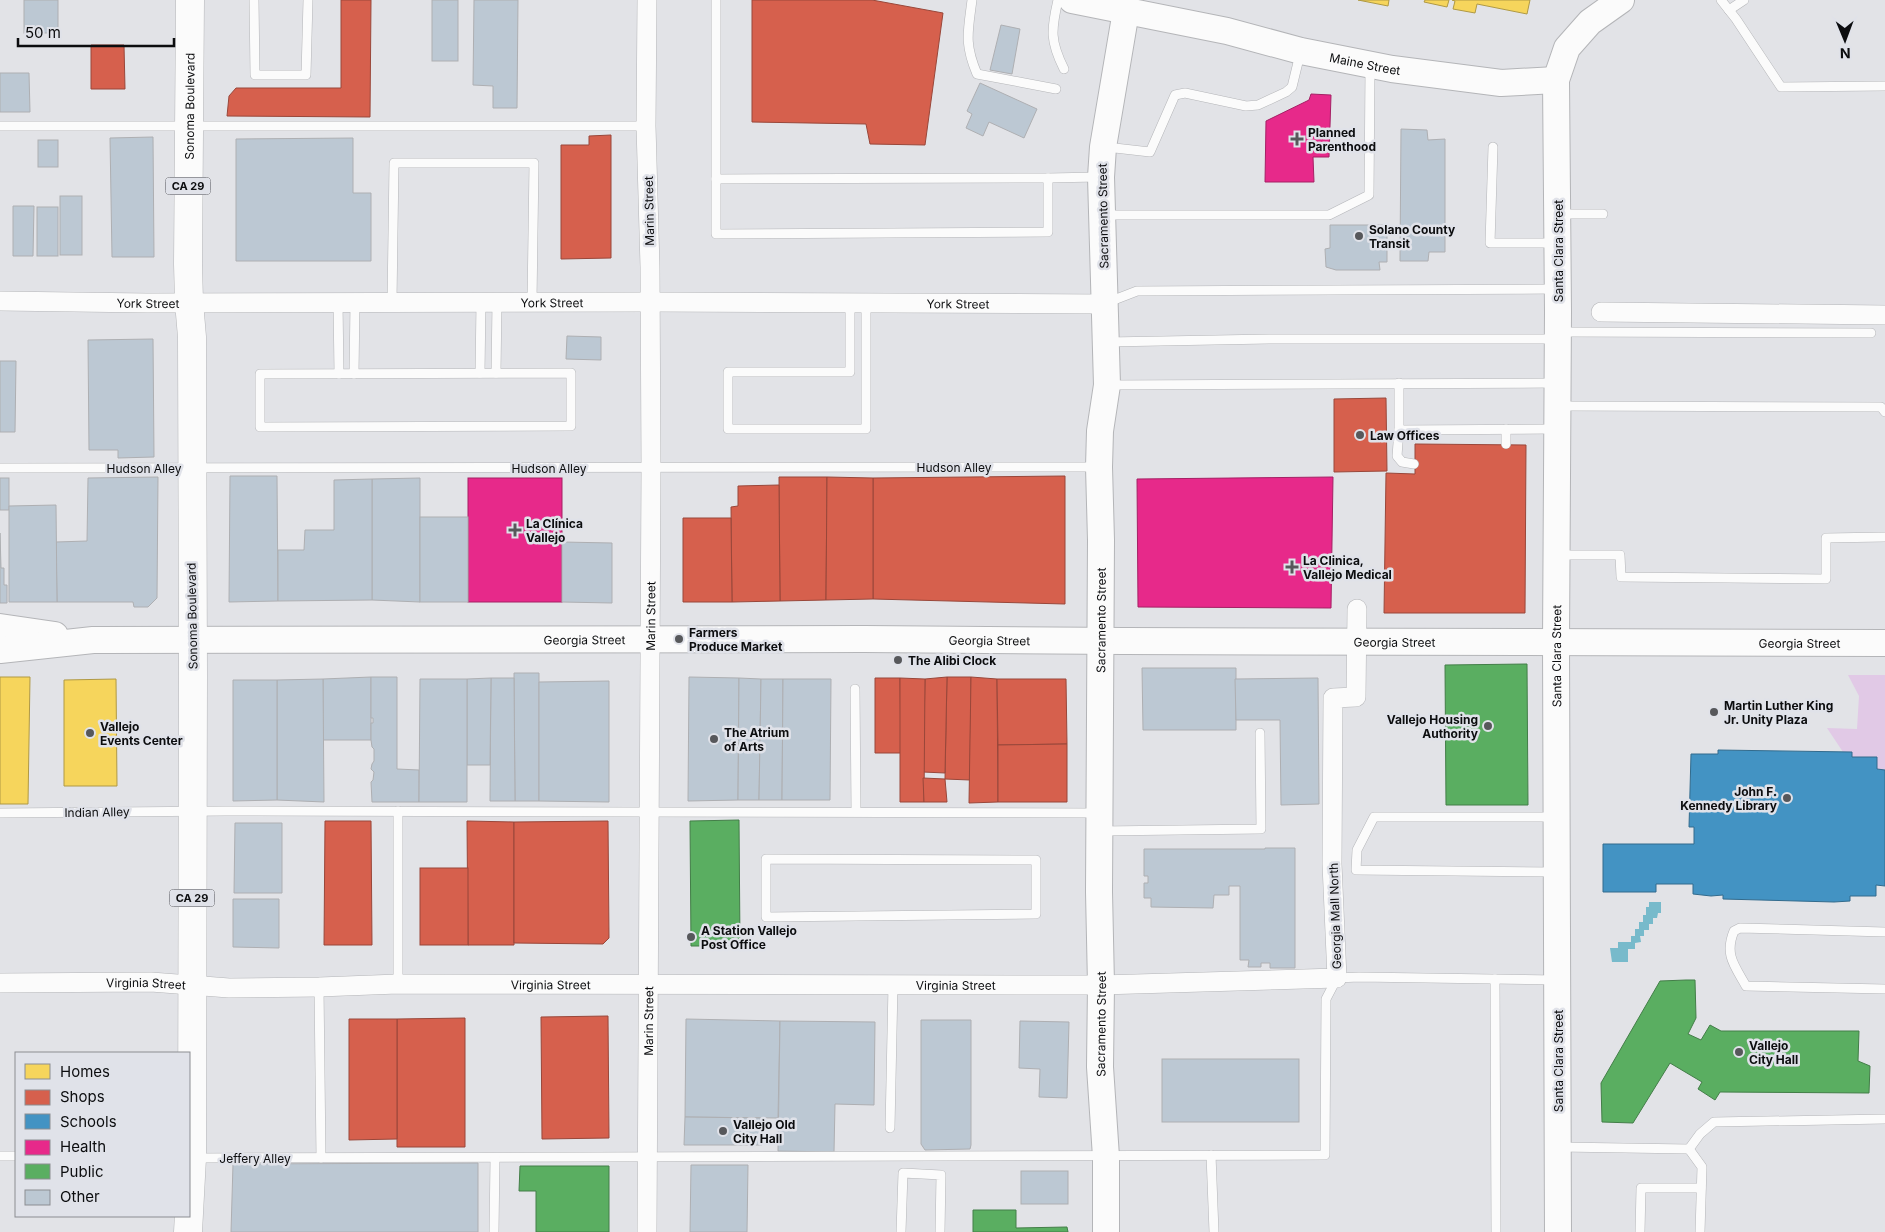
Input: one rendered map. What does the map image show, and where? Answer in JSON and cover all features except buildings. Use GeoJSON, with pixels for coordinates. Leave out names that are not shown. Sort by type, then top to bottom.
{"type":"FeatureCollection","features":[{"type":"Feature","properties":{"kind":"main road","name":"Sonoma Boulevard"},"geometry":{"type":"LineString","coordinates":[[190,0],[188,302],[192,337],[193,468],[191,540],[193,811],[190,1191]]}},
{"type":"Feature","properties":{"kind":"main road","name":"Maine Street"},"geometry":{"type":"LineString","coordinates":[[1072,0],[1227,31],[1300,51],[1370,65],[1501,83],[1556,80]]}},
{"type":"Feature","properties":{"kind":"main road"},"geometry":{"type":"LineString","coordinates":[[1556,80],[1567,48],[1590,22],[1621,0]]}},
{"type":"Feature","properties":{"kind":"main road","name":"Sacramento Street"},"geometry":{"type":"LineString","coordinates":[[1106,1232],[1106,1157],[1100,1067],[1099,892],[1101,540],[1098,467],[1100,431],[1107,385],[1101,178],[1103,147],[1126,10]]}},
{"type":"Feature","properties":{"kind":"main road","name":"Santa Clara Street"},"geometry":{"type":"LineString","coordinates":[[1556,80],[1558,214],[1556,642],[1558,1232]]}},
{"type":"Feature","properties":{"kind":"main road","name":"Georgia Street"},"geometry":{"type":"LineString","coordinates":[[0,627],[93,640]]}},
{"type":"Feature","properties":{"kind":"main road","name":"Georgia Street"},"geometry":{"type":"LineString","coordinates":[[0,650],[93,640],[650,639],[1885,643]]}},
{"type":"Feature","properties":{"kind":"main road","name":"Sonoma Boulevard"},"geometry":{"type":"LineString","coordinates":[[188,1232],[189,1217]]}},
{"type":"Feature","properties":{"kind":"street","name":"Marin Street"},"geometry":{"type":"LineString","coordinates":[[647,0],[646,126],[651,468],[647,1232]]}},
{"type":"Feature","properties":{"kind":"street","name":"York Street"},"geometry":{"type":"LineString","coordinates":[[0,301],[1104,304]]}},
{"type":"Feature","properties":{"kind":"street"},"geometry":{"type":"LineString","coordinates":[[1601,312],[1885,315]]}},
{"type":"Feature","properties":{"kind":"street"},"geometry":{"type":"LineString","coordinates":[[1357,609],[1357,641]]}},
{"type":"Feature","properties":{"kind":"street","name":"Georgia Mall North"},"geometry":{"type":"LineString","coordinates":[[1101,985],[1337,978],[1332,864],[1333,698],[1356,698],[1357,641]]}},
{"type":"Feature","properties":{"kind":"street","name":"Virginia Street"},"geometry":{"type":"LineString","coordinates":[[0,983],[151,982],[230,988],[398,984],[1101,985]]}},
{"type":"Feature","properties":{"kind":"lane"},"geometry":{"type":"LineString","coordinates":[[254,0],[255,74],[306,75],[308,0]]}},
{"type":"Feature","properties":{"kind":"lane"},"geometry":{"type":"LineString","coordinates":[[716,0],[716,234],[1048,232],[1048,178]]}},
{"type":"Feature","properties":{"kind":"lane"},"geometry":{"type":"LineString","coordinates":[[972,0],[967,41],[970,58],[976,74],[1056,89]]}},
{"type":"Feature","properties":{"kind":"lane"},"geometry":{"type":"LineString","coordinates":[[1058,0],[1052,22],[1054,50],[1064,69]]}},
{"type":"Feature","properties":{"kind":"lane"},"geometry":{"type":"LineString","coordinates":[[1721,0],[1781,87],[1885,86]]}},
{"type":"Feature","properties":{"kind":"lane"},"geometry":{"type":"LineString","coordinates":[[1729,10],[1744,0]]}},
{"type":"Feature","properties":{"kind":"lane"},"geometry":{"type":"LineString","coordinates":[[1103,147],[1150,152],[1172,99],[1176,95],[1185,93],[1246,106],[1258,106],[1292,87],[1300,51]]}},
{"type":"Feature","properties":{"kind":"lane"},"geometry":{"type":"LineString","coordinates":[[1102,215],[1329,215],[1369,195],[1370,65]]}},
{"type":"Feature","properties":{"kind":"lane"},"geometry":{"type":"LineString","coordinates":[[0,126],[646,126]]}},
{"type":"Feature","properties":{"kind":"lane"},"geometry":{"type":"LineString","coordinates":[[1493,147],[1490,243],[1558,242]]}},
{"type":"Feature","properties":{"kind":"lane"},"geometry":{"type":"LineString","coordinates":[[392,302],[394,163],[534,164],[532,302]]}},
{"type":"Feature","properties":{"kind":"lane"},"geometry":{"type":"LineString","coordinates":[[716,179],[1101,178]]}},
{"type":"Feature","properties":{"kind":"lane"},"geometry":{"type":"LineString","coordinates":[[1558,214],[1603,214]]}},
{"type":"Feature","properties":{"kind":"lane"},"geometry":{"type":"LineString","coordinates":[[1104,304],[1137,291],[1558,289]]}},
{"type":"Feature","properties":{"kind":"lane"},"geometry":{"type":"LineString","coordinates":[[346,302],[354,374]]}},
{"type":"Feature","properties":{"kind":"lane"},"geometry":{"type":"LineString","coordinates":[[339,374],[346,302]]}},
{"type":"Feature","properties":{"kind":"lane"},"geometry":{"type":"LineString","coordinates":[[480,373],[489,302]]}},
{"type":"Feature","properties":{"kind":"lane"},"geometry":{"type":"LineString","coordinates":[[489,302],[496,373]]}},
{"type":"Feature","properties":{"kind":"lane"},"geometry":{"type":"LineString","coordinates":[[858,303],[866,429],[728,429],[728,372],[850,372],[858,303]]}},
{"type":"Feature","properties":{"kind":"lane"},"geometry":{"type":"LineString","coordinates":[[1106,342],[1871,333]]}},
{"type":"Feature","properties":{"kind":"lane"},"geometry":{"type":"LineString","coordinates":[[496,373],[571,373],[571,426],[260,427],[260,374],[496,373]]}},
{"type":"Feature","properties":{"kind":"lane"},"geometry":{"type":"LineString","coordinates":[[1398,384],[1399,430],[1397,456],[1402,462],[1414,464]]}},
{"type":"Feature","properties":{"kind":"lane"},"geometry":{"type":"LineString","coordinates":[[1107,385],[1398,384],[1558,406],[1881,407],[1885,412]]}},
{"type":"Feature","properties":{"kind":"lane"},"geometry":{"type":"LineString","coordinates":[[1399,430],[1506,429],[1558,406]]}},
{"type":"Feature","properties":{"kind":"lane"},"geometry":{"type":"LineString","coordinates":[[1506,429],[1506,444]]}},
{"type":"Feature","properties":{"kind":"lane","name":"Hudson Alley"},"geometry":{"type":"LineString","coordinates":[[0,468],[1098,467]]}},
{"type":"Feature","properties":{"kind":"lane"},"geometry":{"type":"LineString","coordinates":[[1557,555],[1620,556],[1620,577],[1826,579],[1826,538],[1885,537]]}},
{"type":"Feature","properties":{"kind":"lane"},"geometry":{"type":"LineString","coordinates":[[855,689],[856,812]]}},
{"type":"Feature","properties":{"kind":"lane","name":"Indian Alley"},"geometry":{"type":"LineString","coordinates":[[0,813],[193,811],[856,812],[1261,829],[1260,733]]}},
{"type":"Feature","properties":{"kind":"lane"},"geometry":{"type":"LineString","coordinates":[[398,811],[398,984]]}},
{"type":"Feature","properties":{"kind":"lane"},"geometry":{"type":"LineString","coordinates":[[1558,816],[1374,817],[1358,850],[1356,870],[1558,872]]}},
{"type":"Feature","properties":{"kind":"lane"},"geometry":{"type":"LineString","coordinates":[[766,859],[1036,860],[1036,914],[922,916],[766,916],[766,859]]}},
{"type":"Feature","properties":{"kind":"lane"},"geometry":{"type":"LineString","coordinates":[[1885,932],[1740,928],[1734,931],[1731,938],[1729,955],[1746,986],[1885,989]]}},
{"type":"Feature","properties":{"kind":"lane"},"geometry":{"type":"LineString","coordinates":[[1337,978],[1558,980]]}},
{"type":"Feature","properties":{"kind":"lane","name":"Jeffery Alley"},"geometry":{"type":"LineString","coordinates":[[190,1158],[1325,1155],[1326,999],[1337,978]]}},
{"type":"Feature","properties":{"kind":"lane"},"geometry":{"type":"LineString","coordinates":[[1495,979],[1496,1232]]}},
{"type":"Feature","properties":{"kind":"lane"},"geometry":{"type":"LineString","coordinates":[[890,1128],[892,985]]}},
{"type":"Feature","properties":{"kind":"lane"},"geometry":{"type":"LineString","coordinates":[[319,987],[321,1158]]}},
{"type":"Feature","properties":{"kind":"lane"},"geometry":{"type":"LineString","coordinates":[[1689,1149],[1700,1134],[1714,1122],[1885,1120]]}},
{"type":"Feature","properties":{"kind":"lane"},"geometry":{"type":"LineString","coordinates":[[1558,1147],[1689,1149]]}},
{"type":"Feature","properties":{"kind":"lane"},"geometry":{"type":"LineString","coordinates":[[1689,1149],[1702,1167],[1700,1232]]}},
{"type":"Feature","properties":{"kind":"lane"},"geometry":{"type":"LineString","coordinates":[[1212,1155],[1214,1232]]}},
{"type":"Feature","properties":{"kind":"lane"},"geometry":{"type":"LineString","coordinates":[[0,1156],[15,1156]]}},
{"type":"Feature","properties":{"kind":"lane"},"geometry":{"type":"LineString","coordinates":[[494,1232],[495,1158]]}},
{"type":"Feature","properties":{"kind":"lane"},"geometry":{"type":"LineString","coordinates":[[901,1232],[903,1174],[941,1174],[940,1232]]}},
{"type":"Feature","properties":{"kind":"lane"},"geometry":{"type":"LineString","coordinates":[[1640,1232],[1641,1188],[1701,1188]]}},
{"type":"Feature","properties":{"kind":"shaded area"},"geometry":{"type":"Polygon","coordinates":[[[1848,675],[1885,675],[1885,770],[1877,769],[1877,757],[1852,757],[1852,752],[1843,752],[1827,728],[1857,729],[1859,696],[1848,675]]]}},
{"type":"Feature","properties":{"kind":"water"},"geometry":{"type":"Polygon","coordinates":[[[1649,902],[1661,902],[1661,913],[1658,913],[1657,918],[1653,918],[1653,924],[1649,924],[1649,930],[1644,930],[1644,936],[1640,936],[1641,942],[1635,943],[1635,949],[1628,949],[1628,962],[1612,962],[1610,948],[1618,948],[1618,942],[1631,942],[1631,936],[1635,936],[1635,929],[1639,929],[1639,922],[1643,922],[1643,915],[1646,915],[1646,907],[1649,907],[1649,902]]]}},
{"type":"Feature","properties":{"kind":"place","name":"Planned Parenthood"},"geometry":{"type":"Point","coordinates":[1297,139]}},
{"type":"Feature","properties":{"kind":"place","name":"Solano County Transit"},"geometry":{"type":"Point","coordinates":[1359,236]}},
{"type":"Feature","properties":{"kind":"place","name":"Law Offices"},"geometry":{"type":"Point","coordinates":[1360,435]}},
{"type":"Feature","properties":{"kind":"place","name":"La Clínica Vallejo"},"geometry":{"type":"Point","coordinates":[515,530]}},
{"type":"Feature","properties":{"kind":"place","name":"La Clinica, Vallejo Medical"},"geometry":{"type":"Point","coordinates":[1292,567]}},
{"type":"Feature","properties":{"kind":"place","name":"Farmers Produce Market"},"geometry":{"type":"Point","coordinates":[679,639]}},
{"type":"Feature","properties":{"kind":"place","name":"The Alibi Clock"},"geometry":{"type":"Point","coordinates":[898,660]}},
{"type":"Feature","properties":{"kind":"place","name":"Martin Luther King Jr. Unity Plaza"},"geometry":{"type":"Point","coordinates":[1714,712]}},
{"type":"Feature","properties":{"kind":"place","name":"Vallejo Housing Authority"},"geometry":{"type":"Point","coordinates":[1488,726]}},
{"type":"Feature","properties":{"kind":"place","name":"Vallejo Events Center"},"geometry":{"type":"Point","coordinates":[90,733]}},
{"type":"Feature","properties":{"kind":"place","name":"The Atrium of Arts"},"geometry":{"type":"Point","coordinates":[714,739]}},
{"type":"Feature","properties":{"kind":"place","name":"John F. Kennedy Library"},"geometry":{"type":"Point","coordinates":[1787,798]}},
{"type":"Feature","properties":{"kind":"place","name":"A Station Vallejo Post Office"},"geometry":{"type":"Point","coordinates":[691,937]}},
{"type":"Feature","properties":{"kind":"place","name":"Vallejo City Hall"},"geometry":{"type":"Point","coordinates":[1739,1052]}},
{"type":"Feature","properties":{"kind":"place","name":"Vallejo Old City Hall"},"geometry":{"type":"Point","coordinates":[723,1131]}}]}
